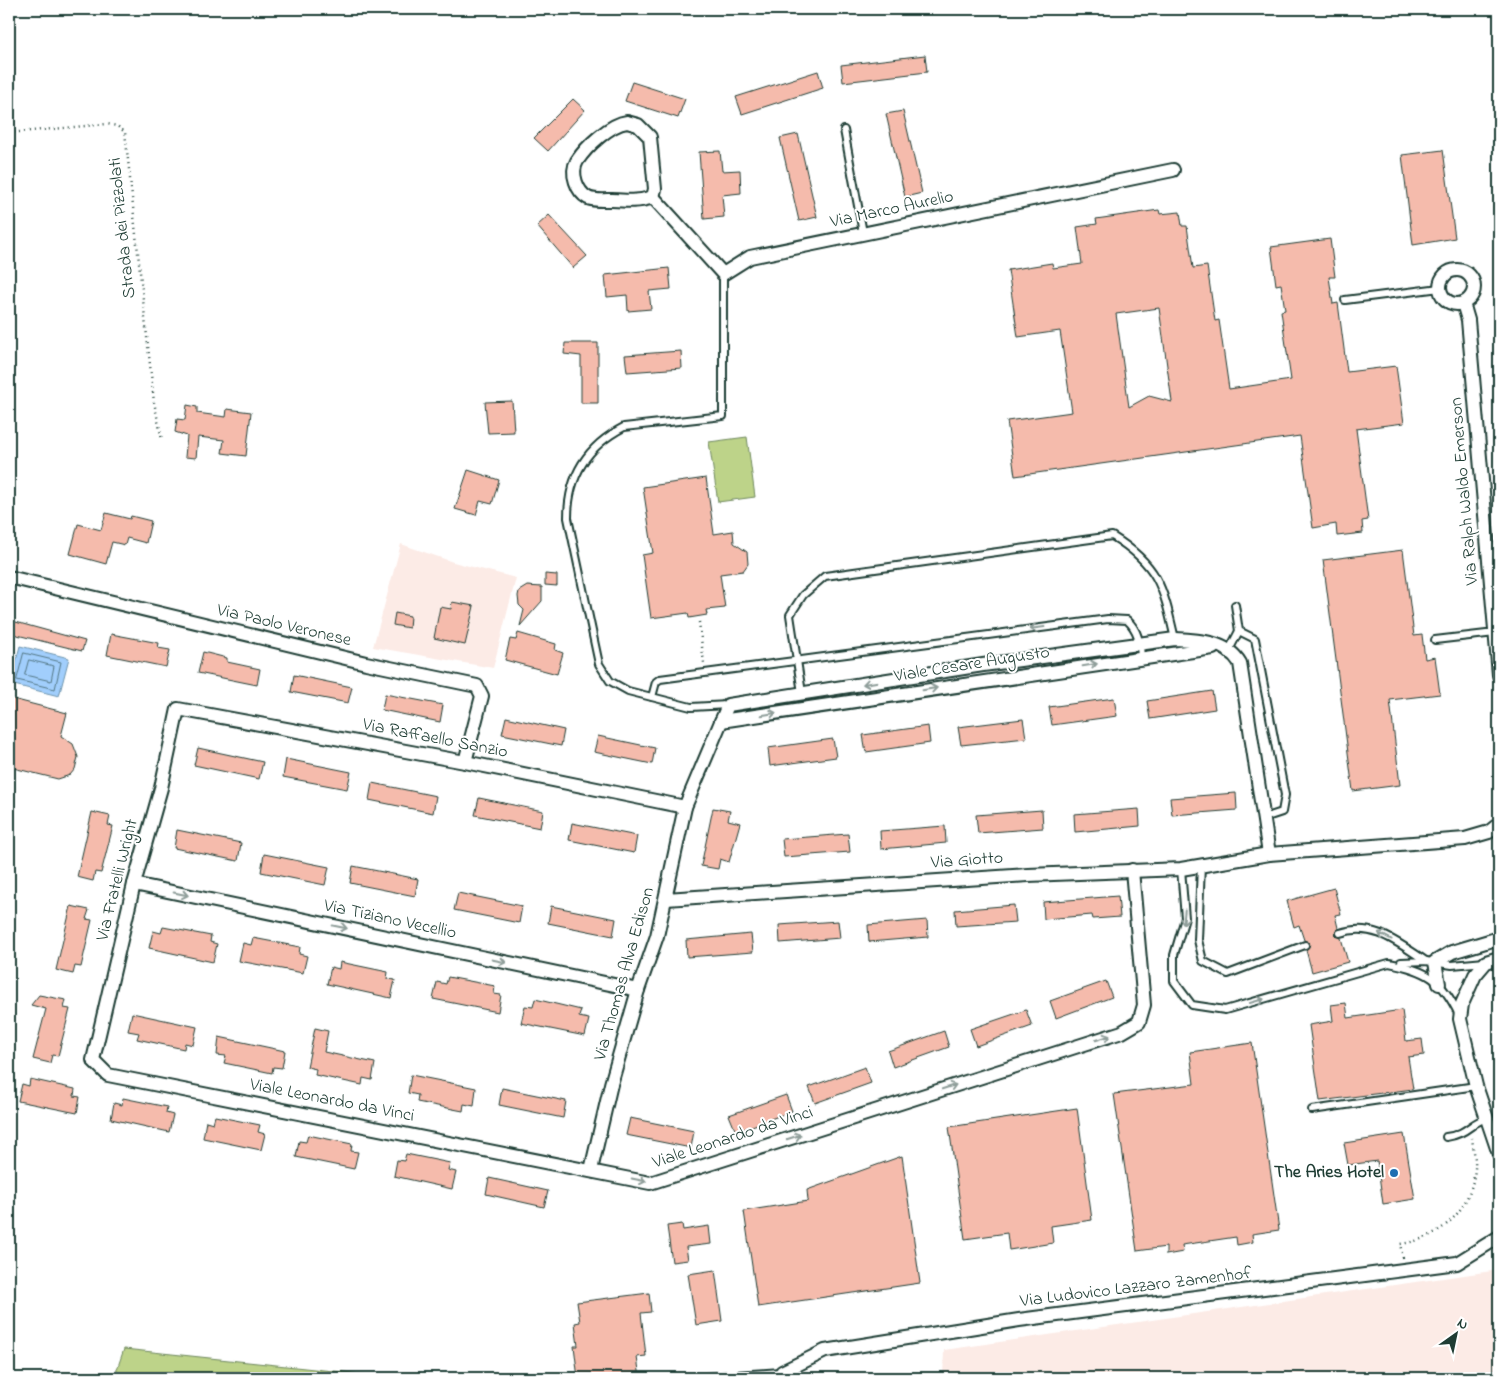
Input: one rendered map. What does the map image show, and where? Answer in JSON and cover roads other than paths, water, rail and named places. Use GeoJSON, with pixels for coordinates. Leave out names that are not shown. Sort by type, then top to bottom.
{"type":"FeatureCollection","features":[{"type":"Feature","properties":{"kind":"street"},"geometry":{"type":"LineString","coordinates":[[627,122],[638,125],[650,137],[655,189],[653,197],[640,201],[590,199],[579,190],[575,177],[576,163],[602,134],[619,123],[627,122]]}},
{"type":"Feature","properties":{"kind":"street","name":"Via Marco Aurelio"},"geometry":{"type":"LineString","coordinates":[[723,274],[750,256],[1173,170]]}},
{"type":"Feature","properties":{"kind":"street"},"geometry":{"type":"LineString","coordinates":[[653,197],[723,274]]}},
{"type":"Feature","properties":{"kind":"street"},"geometry":{"type":"LineString","coordinates":[[1459,270],[1468,275],[1474,289],[1469,300],[1463,303],[1450,303],[1445,300],[1440,288],[1441,281],[1449,272],[1459,270]]}},
{"type":"Feature","properties":{"kind":"street","name":"Via Ralph Waldo Emerson"},"geometry":{"type":"LineString","coordinates":[[1463,303],[1468,320],[1499,675]]}},
{"type":"Feature","properties":{"kind":"street","name":"Via Paolo Veronese"},"geometry":{"type":"LineString","coordinates":[[9,577],[366,664],[477,686],[482,696],[465,762]]}},
{"type":"Feature","properties":{"kind":"street","name":"Viale Cesare Augusto"},"geometry":{"type":"LineString","coordinates":[[728,705],[1174,639],[1204,640],[1237,657],[1240,663],[1269,854]]}},
{"type":"Feature","properties":{"kind":"street","name":"Viale Cesare Augusto"},"geometry":{"type":"LineString","coordinates":[[721,721],[1202,648],[1214,648],[1228,652]]}},
{"type":"Feature","properties":{"kind":"street","name":"Via Thomas Alva Edison"},"geometry":{"type":"LineString","coordinates":[[591,1170],[611,1084],[638,990],[657,936],[685,807],[728,705]]}},
{"type":"Feature","properties":{"kind":"street","name":"Via Raffaello Sanzio"},"geometry":{"type":"LineString","coordinates":[[178,709],[465,762],[685,807]]}},
{"type":"Feature","properties":{"kind":"street","name":"Via Fratelli Wright"},"geometry":{"type":"LineString","coordinates":[[93,1060],[134,884],[161,788],[178,709]]}},
{"type":"Feature","properties":{"kind":"street"},"geometry":{"type":"LineString","coordinates":[[1269,854],[1465,839],[1489,832],[1499,824]]}},
{"type":"Feature","properties":{"kind":"street","name":"Via Giotto"},"geometry":{"type":"LineString","coordinates":[[666,900],[1018,875],[1181,869],[1269,854]]}},
{"type":"Feature","properties":{"kind":"street","name":"Viale Leonardo da Vinci"},"geometry":{"type":"LineString","coordinates":[[93,1060],[108,1075],[650,1183],[1113,1035],[1139,1022],[1144,1005],[1132,870]]}},
{"type":"Feature","properties":{"kind":"street","name":"Via Tiziano Vecellio"},"geometry":{"type":"LineString","coordinates":[[134,884],[638,990]]}},
{"type":"Feature","properties":{"kind":"street"},"geometry":{"type":"LineString","coordinates":[[1439,984],[1430,962],[1452,952],[1499,938]]}},
{"type":"Feature","properties":{"kind":"street"},"geometry":{"type":"LineString","coordinates":[[1499,958],[1486,962],[1475,976],[1462,1004],[1460,1019],[1476,1086],[1499,1154]]}},
{"type":"Feature","properties":{"kind":"street","name":"Via Ludovico Lazzaro Zamenhof"},"geometry":{"type":"LineString","coordinates":[[780,1375],[825,1351],[1020,1320],[1457,1264],[1499,1236]]}},
{"type":"Feature","properties":{"kind":"lane"},"geometry":{"type":"LineString","coordinates":[[844,130],[863,233]]}},
{"type":"Feature","properties":{"kind":"lane"},"geometry":{"type":"LineString","coordinates":[[723,274],[723,416],[624,427],[612,433],[592,449],[577,471],[569,494],[569,530],[599,664],[606,676],[628,692],[691,707],[728,705]]}},
{"type":"Feature","properties":{"kind":"lane"},"geometry":{"type":"LineString","coordinates":[[1345,300],[1440,288]]}},
{"type":"Feature","properties":{"kind":"lane"},"geometry":{"type":"LineString","coordinates":[[802,693],[790,615],[802,595],[825,576],[1112,536],[1133,549],[1155,574],[1164,591],[1174,639]]}},
{"type":"Feature","properties":{"kind":"lane"},"geometry":{"type":"LineString","coordinates":[[1228,652],[1239,631],[1235,605]]}},
{"type":"Feature","properties":{"kind":"lane"},"geometry":{"type":"LineString","coordinates":[[652,697],[656,682],[660,679],[798,659],[1108,619],[1127,620],[1135,627],[1140,644],[1141,657]]}},
{"type":"Feature","properties":{"kind":"lane"},"geometry":{"type":"LineString","coordinates":[[1239,631],[1255,639],[1284,795],[1282,812],[1264,818]]}},
{"type":"Feature","properties":{"kind":"lane"},"geometry":{"type":"LineString","coordinates":[[1435,640],[1495,633]]}},
{"type":"Feature","properties":{"kind":"lane"},"geometry":{"type":"LineString","coordinates":[[1201,865],[1198,940],[1203,961],[1228,974],[1305,945]]}},
{"type":"Feature","properties":{"kind":"lane"},"geometry":{"type":"LineString","coordinates":[[1181,869],[1186,918],[1174,955],[1174,982],[1192,1005],[1225,1010],[1389,963],[1430,962],[1452,965],[1486,962]]}},
{"type":"Feature","properties":{"kind":"lane"},"geometry":{"type":"LineString","coordinates":[[1340,933],[1353,928],[1372,929],[1430,962]]}},
{"type":"Feature","properties":{"kind":"lane"},"geometry":{"type":"LineString","coordinates":[[1389,963],[1412,967],[1429,974],[1450,997],[1460,1019]]}},
{"type":"Feature","properties":{"kind":"lane"},"geometry":{"type":"LineString","coordinates":[[1312,1110],[1476,1086]]}},
{"type":"Feature","properties":{"kind":"lane"},"geometry":{"type":"LineString","coordinates":[[1446,1137],[1460,1135],[1481,1120],[1487,1118]]}},
{"type":"Feature","properties":{"kind":"lane"},"geometry":{"type":"LineString","coordinates":[[690,1378],[780,1375]]}},
{"type":"Feature","properties":{"kind":"water"},"geometry":{"type":"Polygon","coordinates":[[[20,646],[69,658],[59,696],[10,684],[20,646]]]}},
{"type":"Feature","properties":{"kind":"place","name":"The Aries Hotel"},"geometry":{"type":"Point","coordinates":[1394,1173]}}]}
